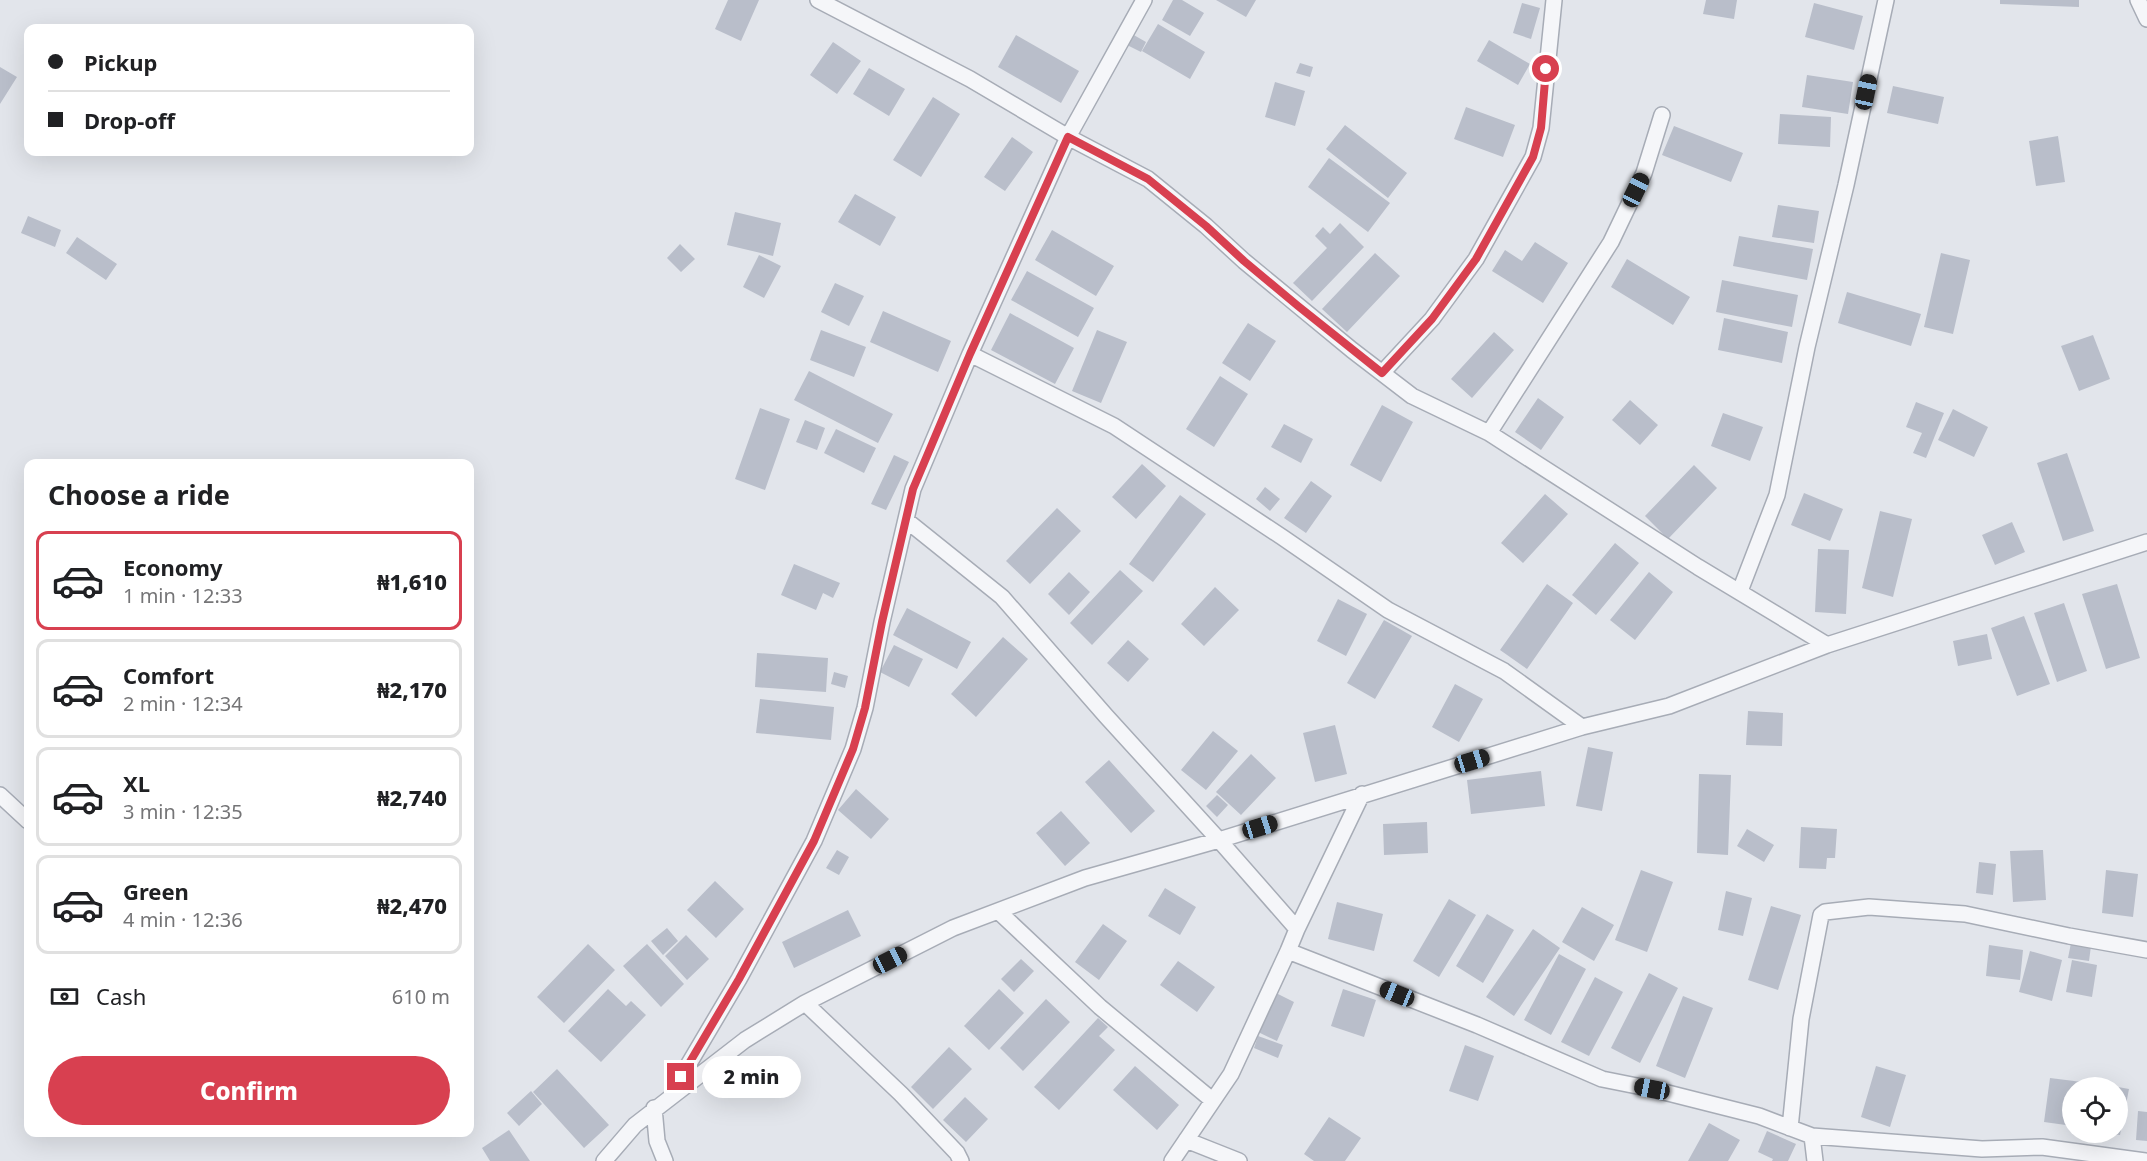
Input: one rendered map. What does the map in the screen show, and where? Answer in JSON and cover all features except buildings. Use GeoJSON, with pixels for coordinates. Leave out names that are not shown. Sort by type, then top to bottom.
{"type":"FeatureCollection","features":[{"type":"Feature","properties":{"kind":"street"},"geometry":{"type":"LineString","coordinates":[[818,0],[970,79],[1068,137],[1148,179],[1307,313],[1412,396],[1489,433],[1698,567],[1827,645]]}},
{"type":"Feature","properties":{"kind":"street"},"geometry":{"type":"LineString","coordinates":[[669,1097],[739,979],[814,841],[853,749],[865,708],[882,622],[913,489],[970,354],[1068,137],[1143,0]]}},
{"type":"Feature","properties":{"kind":"street"},"geometry":{"type":"LineString","coordinates":[[1382,373],[1432,319],[1476,259],[1533,157],[1541,128],[1554,0]]}},
{"type":"Feature","properties":{"kind":"street"},"geometry":{"type":"LineString","coordinates":[[1740,591],[1777,495],[1807,347],[1846,185],[1886,0]]}},
{"type":"Feature","properties":{"kind":"street"},"geometry":{"type":"LineString","coordinates":[[2138,0],[2147,19]]}},
{"type":"Feature","properties":{"kind":"street"},"geometry":{"type":"LineString","coordinates":[[1489,433],[1611,242],[1644,173],[1662,116]]}},
{"type":"Feature","properties":{"kind":"street"},"geometry":{"type":"LineString","coordinates":[[970,354],[1114,426],[1388,610],[1504,671],[1582,727]]}},
{"type":"Feature","properties":{"kind":"street"},"geometry":{"type":"LineString","coordinates":[[906,520],[1002,597],[1106,717],[1297,929]]}},
{"type":"Feature","properties":{"kind":"street"},"geometry":{"type":"LineString","coordinates":[[604,1161],[635,1125],[654,1108],[745,1040],[805,1003],[953,928],[1084,878],[1219,840],[1582,727],[1669,706],[1827,645],[2147,542]]}},
{"type":"Feature","properties":{"kind":"street"},"geometry":{"type":"LineString","coordinates":[[1172,1161],[1230,1074],[1362,794]]}},
{"type":"Feature","properties":{"kind":"street"},"geometry":{"type":"LineString","coordinates":[[0,795],[24,817]]}},
{"type":"Feature","properties":{"kind":"street"},"geometry":{"type":"LineString","coordinates":[[1790,1128],[1801,1019],[1821,915],[1825,912],[1869,907],[1965,914],[2147,950]]}},
{"type":"Feature","properties":{"kind":"street"},"geometry":{"type":"LineString","coordinates":[[998,911],[1100,1007],[1212,1101]]}},
{"type":"Feature","properties":{"kind":"street"},"geometry":{"type":"LineString","coordinates":[[1288,951],[1477,1025],[1602,1079],[1759,1116],[1812,1136],[1982,1149],[2042,1147],[2145,1161]]}},
{"type":"Feature","properties":{"kind":"street"},"geometry":{"type":"LineString","coordinates":[[805,1003],[901,1094],[957,1153],[961,1161]]}},
{"type":"Feature","properties":{"kind":"street"},"geometry":{"type":"LineString","coordinates":[[654,1108],[657,1141],[665,1161]]}},
{"type":"Feature","properties":{"kind":"street"},"geometry":{"type":"LineString","coordinates":[[1812,1136],[1815,1161]]}},
{"type":"Feature","properties":{"kind":"street"},"geometry":{"type":"LineString","coordinates":[[1186,1140],[1239,1161]]}},
{"type":"Feature","properties":{"kind":"route"},"geometry":{"type":"LineString","coordinates":[[681,1077],[739,979],[814,841],[853,749],[865,708],[882,622],[913,489],[970,354],[1068,137],[1148,179],[1352,351],[1382,373],[1432,319],[1476,259],[1533,157],[1541,128],[1546,69]]}}]}
